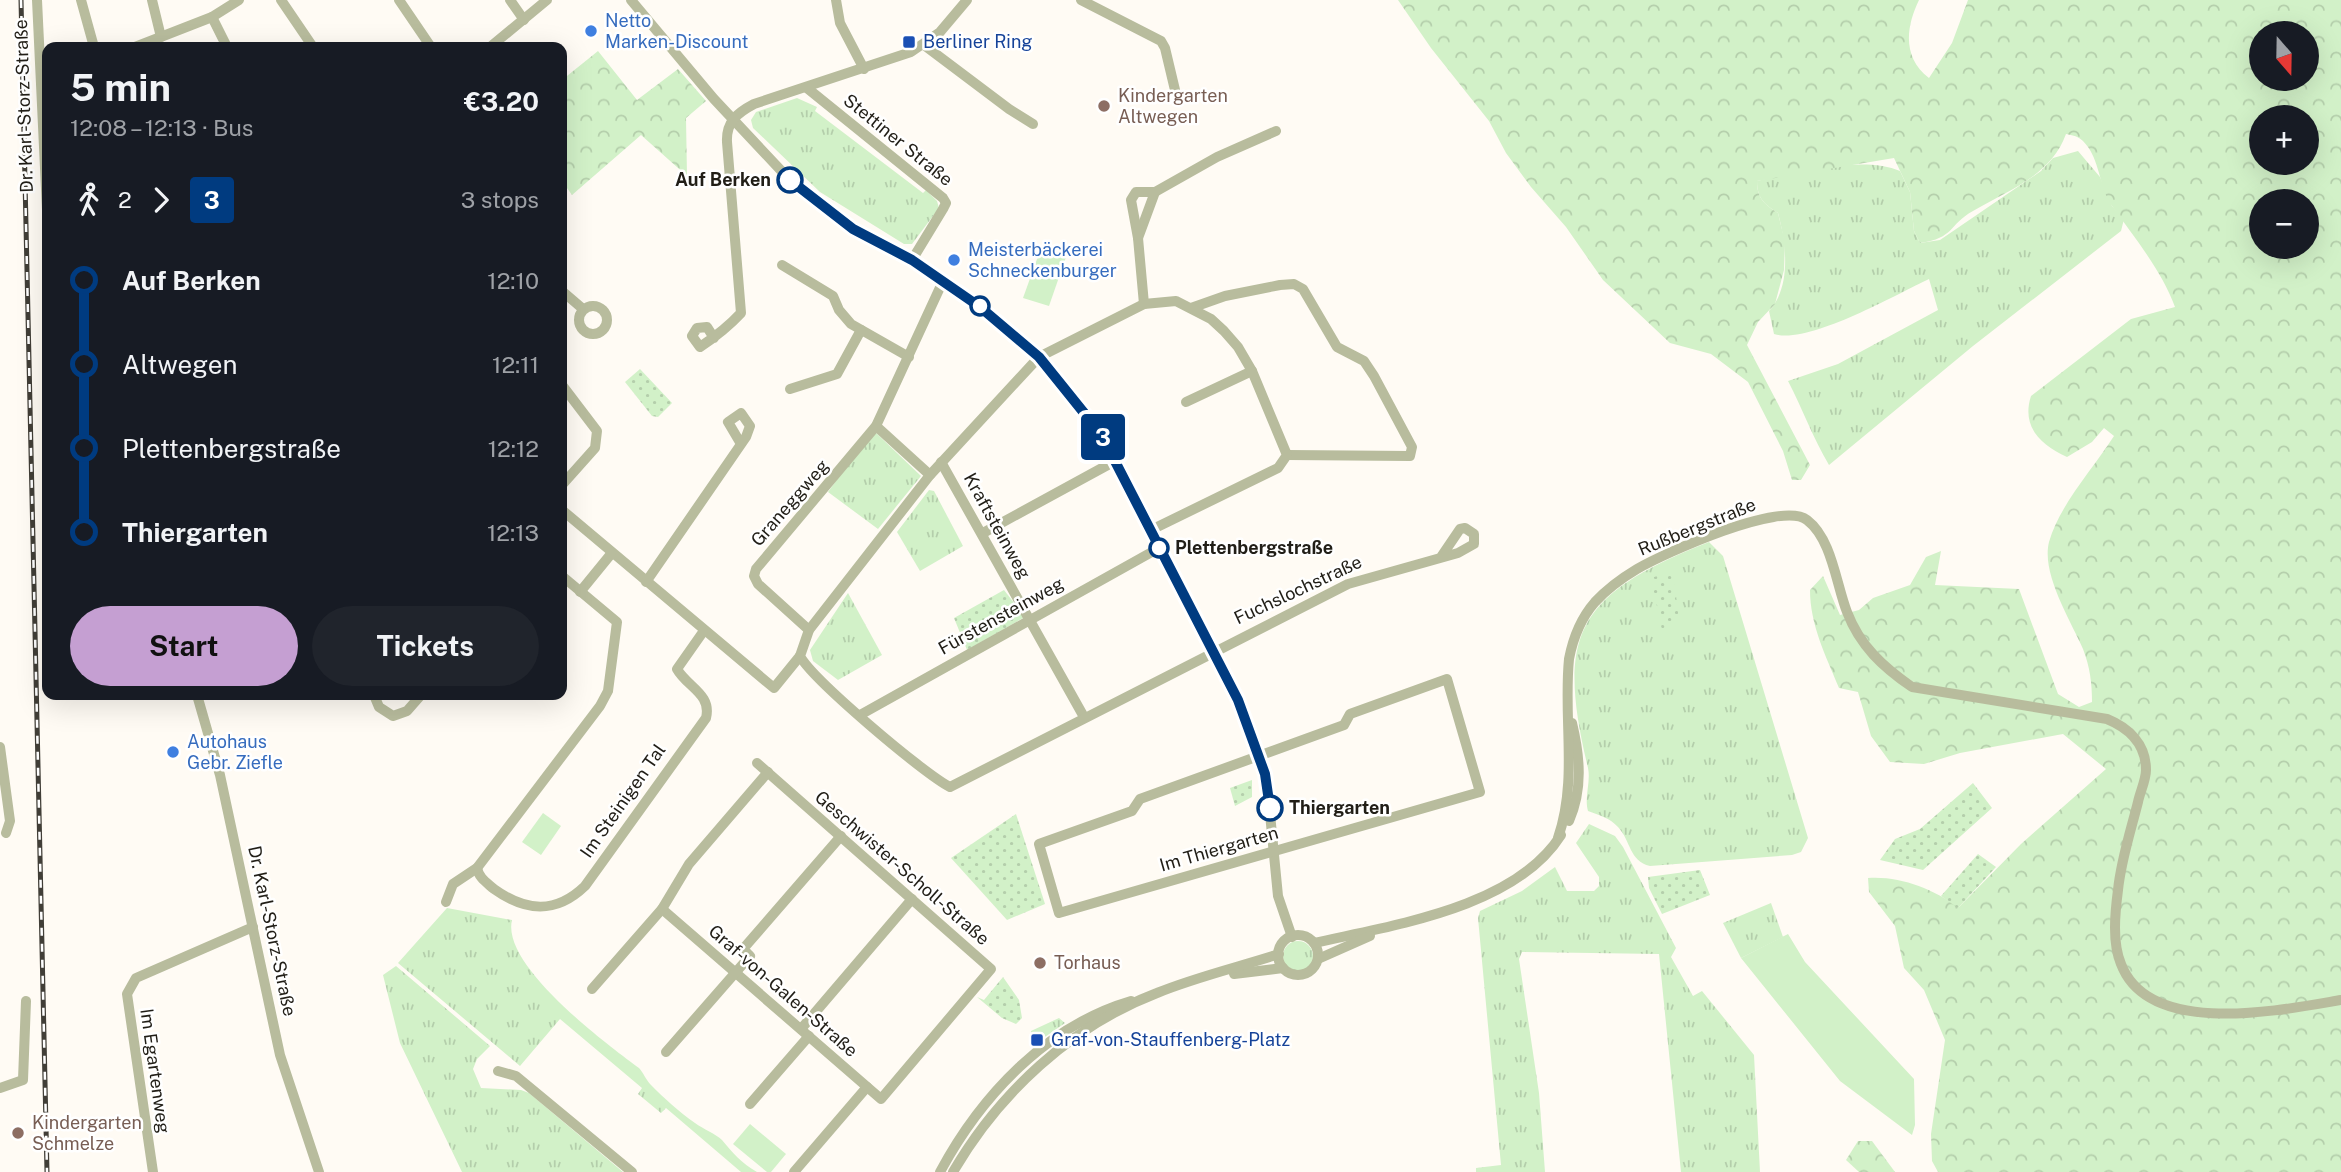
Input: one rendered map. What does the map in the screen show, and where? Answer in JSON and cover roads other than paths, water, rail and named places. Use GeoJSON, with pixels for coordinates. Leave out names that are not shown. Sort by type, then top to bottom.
{"type":"FeatureCollection","features":[{"type":"Feature","properties":{"kind":"street","name":"Dr. Karl-Storz-Straße"},"geometry":{"type":"LineString","coordinates":[[37,0],[42,105]]}},
{"type":"Feature","properties":{"kind":"street"},"geometry":{"type":"LineString","coordinates":[[81,0],[93,42]]}},
{"type":"Feature","properties":{"kind":"street"},"geometry":{"type":"LineString","coordinates":[[152,0],[162,37]]}},
{"type":"Feature","properties":{"kind":"street"},"geometry":{"type":"LineString","coordinates":[[281,0],[310,42]]}},
{"type":"Feature","properties":{"kind":"street"},"geometry":{"type":"LineString","coordinates":[[399,0],[428,42]]}},
{"type":"Feature","properties":{"kind":"street"},"geometry":{"type":"LineString","coordinates":[[510,0],[524,20]]}},
{"type":"Feature","properties":{"kind":"street"},"geometry":{"type":"LineString","coordinates":[[496,42],[547,0]]}},
{"type":"Feature","properties":{"kind":"street"},"geometry":{"type":"LineString","coordinates":[[632,0],[733,119],[788,178],[853,229],[912,260],[980,307],[1039,357],[1086,412],[1115,461],[1213,650],[1243,711],[1259,756],[1268,788],[1280,904],[1292,937],[1283,943],[1279,954],[1283,968]]}},
{"type":"Feature","properties":{"kind":"street"},"geometry":{"type":"LineString","coordinates":[[835,0],[840,23],[863,69]]}},
{"type":"Feature","properties":{"kind":"street"},"geometry":{"type":"LineString","coordinates":[[714,338],[741,313],[727,142],[727,130],[733,119],[754,104],[863,69],[924,45],[956,16],[967,0]]}},
{"type":"Feature","properties":{"kind":"street"},"geometry":{"type":"LineString","coordinates":[[1081,0],[1161,41],[1175,90]]}},
{"type":"Feature","properties":{"kind":"street"},"geometry":{"type":"LineString","coordinates":[[148,42],[212,17],[234,1]]}},
{"type":"Feature","properties":{"kind":"street"},"geometry":{"type":"LineString","coordinates":[[212,17],[224,42]]}},
{"type":"Feature","properties":{"kind":"street"},"geometry":{"type":"LineString","coordinates":[[924,45],[1033,124]]}},
{"type":"Feature","properties":{"kind":"street","name":"Stettiner Straße"},"geometry":{"type":"LineString","coordinates":[[807,88],[943,198],[946,203],[912,260]]}},
{"type":"Feature","properties":{"kind":"street"},"geometry":{"type":"LineString","coordinates":[[1144,304],[1139,238],[1131,200],[1136,192],[1155,192],[1217,157],[1276,131]]}},
{"type":"Feature","properties":{"kind":"street"},"geometry":{"type":"LineString","coordinates":[[1139,238],[1155,192]]}},
{"type":"Feature","properties":{"kind":"street"},"geometry":{"type":"LineString","coordinates":[[782,265],[833,296],[839,310],[861,330],[909,357]]}},
{"type":"Feature","properties":{"kind":"street","name":"Graneggweg"},"geometry":{"type":"LineString","coordinates":[[809,630],[758,584],[754,576],[756,569],[876,426],[943,281]]}},
{"type":"Feature","properties":{"kind":"street"},"geometry":{"type":"LineString","coordinates":[[1191,308],[1225,296],[1280,285],[1294,284],[1303,289],[1337,347],[1364,361],[1412,447],[1410,456],[1287,455]]}},
{"type":"Feature","properties":{"kind":"street"},"geometry":{"type":"LineString","coordinates":[[567,295],[583,309]]}},
{"type":"Feature","properties":{"kind":"street"},"geometry":{"type":"LineString","coordinates":[[567,514],[703,632],[774,688],[800,656],[809,630],[930,475],[1039,357],[1144,304],[1177,301],[1224,331],[1238,347],[1252,371],[1287,455]]}},
{"type":"Feature","properties":{"kind":"street"},"geometry":{"type":"LineString","coordinates":[[790,389],[837,374],[861,330]]}},
{"type":"Feature","properties":{"kind":"street"},"geometry":{"type":"LineString","coordinates":[[1186,402],[1252,371]]}},
{"type":"Feature","properties":{"kind":"street"},"geometry":{"type":"LineString","coordinates":[[567,392],[597,431],[595,448],[567,479]]}},
{"type":"Feature","properties":{"kind":"street"},"geometry":{"type":"LineString","coordinates":[[876,426],[930,475]]}},
{"type":"Feature","properties":{"kind":"street"},"geometry":{"type":"LineString","coordinates":[[646,582],[741,444]]}},
{"type":"Feature","properties":{"kind":"street"},"geometry":{"type":"LineString","coordinates":[[1151,530],[1278,468],[1287,455]]}},
{"type":"Feature","properties":{"kind":"street"},"geometry":{"type":"LineString","coordinates":[[983,534],[1115,461]]}},
{"type":"Feature","properties":{"kind":"street","name":"Kraftsteinweg"},"geometry":{"type":"LineString","coordinates":[[941,463],[1084,717]]}},
{"type":"Feature","properties":{"kind":"street","name":"Rußbergstraße"},"geometry":{"type":"LineString","coordinates":[[1292,937],[1306,937],[1314,943],[1395,925],[1450,908],[1506,885],[1534,866],[1558,838],[1572,814],[1578,789],[1578,753],[1567,707],[1569,659],[1579,627],[1595,603],[1619,580],[1662,556],[1756,520],[1786,514],[1807,520],[1819,534],[1848,615],[1865,646],[1886,669],[1912,687],[2107,719],[2123,725],[2136,737],[2146,771],[2118,890],[2116,943],[2120,963],[2136,986],[2163,1003],[2200,1013],[2238,1013],[2341,1000]]}},
{"type":"Feature","properties":{"kind":"street","name":"Fürstensteinweg"},"geometry":{"type":"LineString","coordinates":[[860,715],[1159,548]]}},
{"type":"Feature","properties":{"kind":"street"},"geometry":{"type":"LineString","coordinates":[[580,592],[611,554]]}},
{"type":"Feature","properties":{"kind":"street","name":"Fuchslochstraße"},"geometry":{"type":"LineString","coordinates":[[1213,650],[1360,578],[1441,557]]}},
{"type":"Feature","properties":{"kind":"street"},"geometry":{"type":"LineString","coordinates":[[446,902],[453,884],[477,868],[583,731],[608,691],[617,622],[567,580]]}},
{"type":"Feature","properties":{"kind":"street","name":"Im Steinigen Tal"},"geometry":{"type":"LineString","coordinates":[[477,868],[481,879],[508,899],[527,907],[557,905],[572,898],[585,886],[706,718],[708,706],[705,699],[677,669],[703,632]]}},
{"type":"Feature","properties":{"kind":"street"},"geometry":{"type":"LineString","coordinates":[[800,656],[808,668],[860,715],[935,779],[950,787],[1213,650]]}},
{"type":"Feature","properties":{"kind":"street","name":"Im Thiergarten"},"geometry":{"type":"LineString","coordinates":[[1447,679],[1480,792],[1059,913],[1039,844],[1132,811],[1140,799],[1259,756],[1344,725],[1350,714],[1447,679]]}},
{"type":"Feature","properties":{"kind":"street","name":"Dr. Karl-Storz-Straße"},"geometry":{"type":"LineString","coordinates":[[198,700],[220,775],[280,1055],[319,1172]]}},
{"type":"Feature","properties":{"kind":"street"},"geometry":{"type":"LineString","coordinates":[[376,700],[379,707],[393,716],[407,711],[417,700]]}},
{"type":"Feature","properties":{"kind":"street"},"geometry":{"type":"LineString","coordinates":[[0,747],[10,821],[6,833]]}},
{"type":"Feature","properties":{"kind":"street","name":"Geschwister-Scholl-Straße"},"geometry":{"type":"LineString","coordinates":[[757,763],[991,969],[881,1099]]}},
{"type":"Feature","properties":{"kind":"street"},"geometry":{"type":"LineString","coordinates":[[592,989],[662,909],[689,864],[768,772]]}},
{"type":"Feature","properties":{"kind":"street"},"geometry":{"type":"LineString","coordinates":[[666,1052],[750,956],[743,949],[841,836]]}},
{"type":"Feature","properties":{"kind":"street"},"geometry":{"type":"LineString","coordinates":[[750,1104],[912,899]]}},
{"type":"Feature","properties":{"kind":"street","name":"Graf-von-Galen-Straße"},"geometry":{"type":"LineString","coordinates":[[662,909],[881,1099]]}},
{"type":"Feature","properties":{"kind":"street","name":"Rußbergstraße"},"geometry":{"type":"LineString","coordinates":[[1211,976],[1283,968],[1301,975],[1312,970],[1318,959],[1395,925]]}},
{"type":"Feature","properties":{"kind":"street","name":"Im Egartenweg"},"geometry":{"type":"LineString","coordinates":[[153,1172],[127,994],[136,978],[253,927]]}},
{"type":"Feature","properties":{"kind":"street"},"geometry":{"type":"LineString","coordinates":[[1314,943],[1318,959]]}},
{"type":"Feature","properties":{"kind":"street","name":"Rußbergstraße"},"geometry":{"type":"LineString","coordinates":[[940,1172],[979,1108],[1011,1074],[1083,1021],[1121,1004],[1279,954]]}},
{"type":"Feature","properties":{"kind":"street","name":"Rußbergstraße"},"geometry":{"type":"LineString","coordinates":[[953,1172],[989,1116],[1021,1082],[1086,1030],[1147,997]]}},
{"type":"Feature","properties":{"kind":"street"},"geometry":{"type":"LineString","coordinates":[[0,1088],[23,1080],[26,1001]]}},
{"type":"Feature","properties":{"kind":"street"},"geometry":{"type":"LineString","coordinates":[[498,1071],[516,1076],[632,1172]]}},
{"type":"Feature","properties":{"kind":"street"},"geometry":{"type":"LineString","coordinates":[[794,1172],[867,1087]]}},
{"type":"Feature","properties":{"kind":"railway"},"geometry":{"type":"LineString","coordinates":[[21,0],[47,1172]]}},
{"type":"Feature","properties":{"kind":"place","name":"Netto Marken-Discount"},"geometry":{"type":"Point","coordinates":[591,31]}},
{"type":"Feature","properties":{"kind":"place","name":"Berliner Ring"},"geometry":{"type":"Point","coordinates":[909,42]}},
{"type":"Feature","properties":{"kind":"place","name":"Kindergarten Altwegen"},"geometry":{"type":"Point","coordinates":[1104,106]}},
{"type":"Feature","properties":{"kind":"place","name":"Auf Berken"},"geometry":{"type":"Point","coordinates":[790,180]}},
{"type":"Feature","properties":{"kind":"place","name":"Meisterbäckerei Schneckenburger"},"geometry":{"type":"Point","coordinates":[954,260]}},
{"type":"Feature","properties":{"kind":"place","name":"Plettenbergstraße"},"geometry":{"type":"Point","coordinates":[1159,548]}},
{"type":"Feature","properties":{"kind":"place","name":"Autohaus Gebr. Ziefle"},"geometry":{"type":"Point","coordinates":[173,752]}},
{"type":"Feature","properties":{"kind":"place","name":"Thiergarten"},"geometry":{"type":"Point","coordinates":[1270,808]}},
{"type":"Feature","properties":{"kind":"place","name":"Torhaus"},"geometry":{"type":"Point","coordinates":[1040,963]}},
{"type":"Feature","properties":{"kind":"place","name":"Graf-von-Stauffenberg-Platz"},"geometry":{"type":"Point","coordinates":[1037,1040]}},
{"type":"Feature","properties":{"kind":"place","name":"Kindergarten Schmelze"},"geometry":{"type":"Point","coordinates":[18,1133]}}]}
